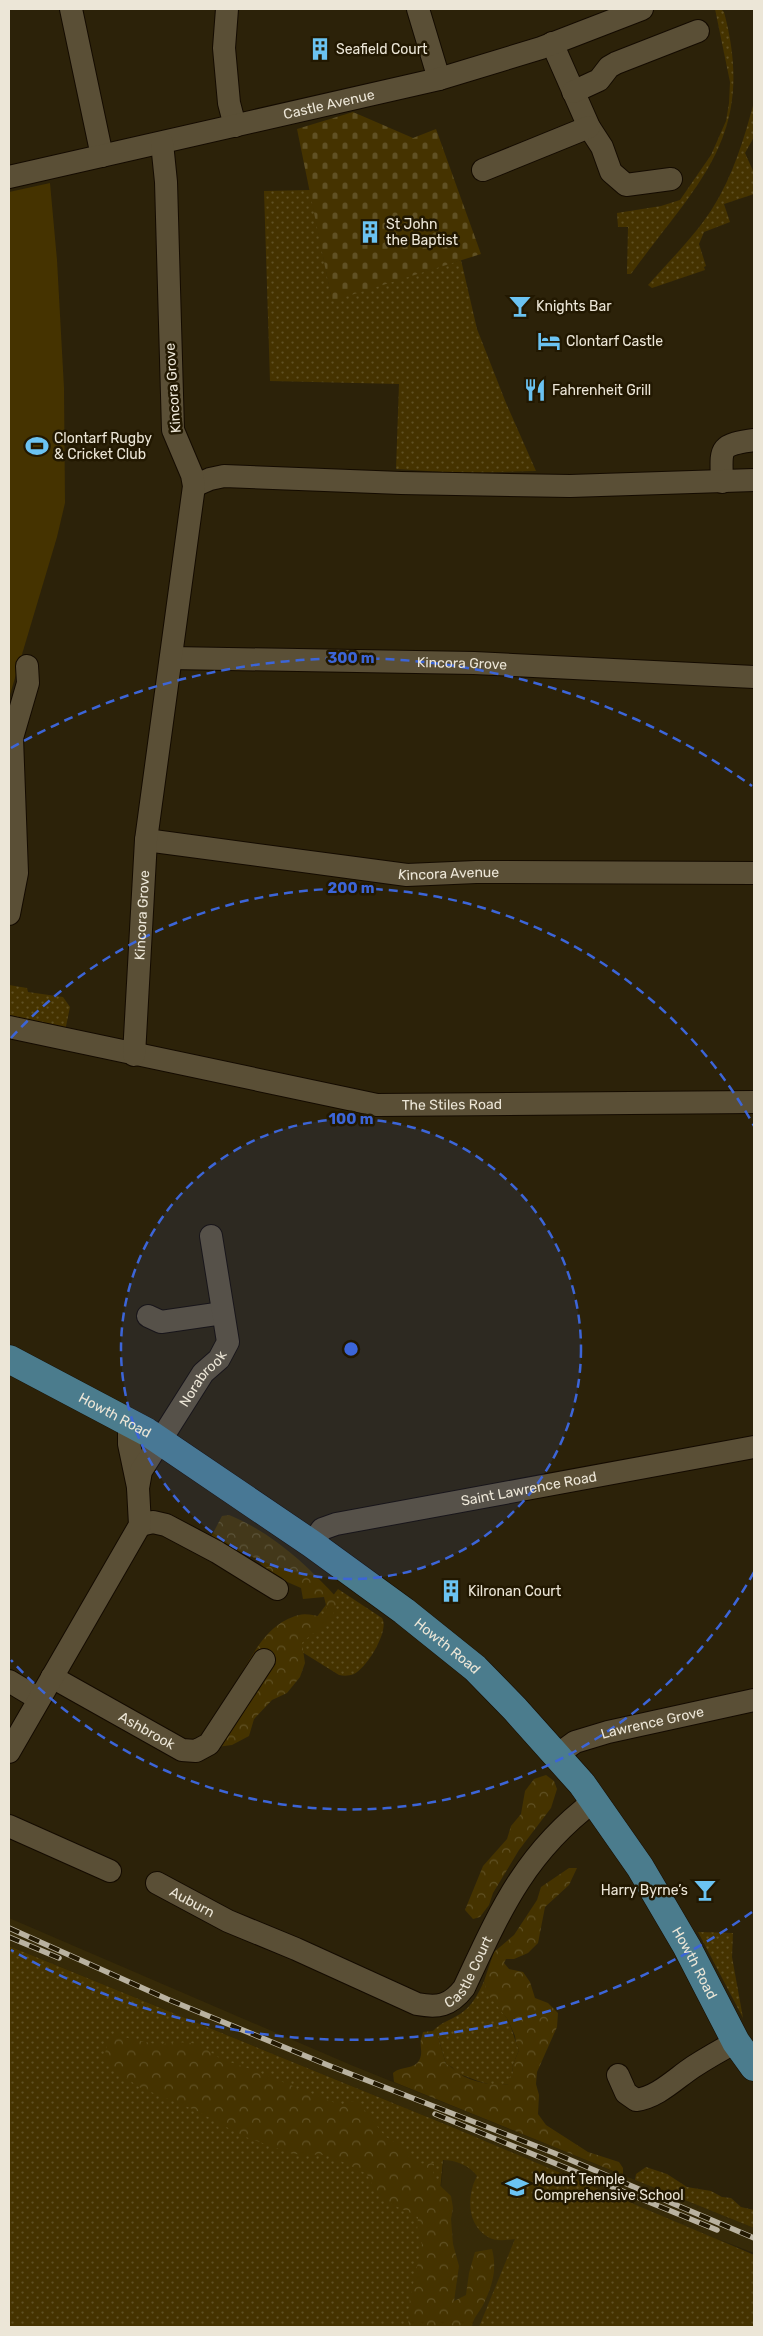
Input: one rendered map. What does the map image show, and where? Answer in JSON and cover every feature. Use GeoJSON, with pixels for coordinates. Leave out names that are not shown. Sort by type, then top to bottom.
{"type":"FeatureCollection","features":[{"type":"Feature","properties":{"kind":"main road","name":"Howth Road"},"geometry":{"type":"LineString","coordinates":[[9,1359],[53,1381],[160,1442],[312,1544],[404,1611],[474,1668],[557,1755],[594,1801],[650,1882],[736,2042],[754,2067]]}},
{"type":"Feature","properties":{"kind":"street"},"geometry":{"type":"LineString","coordinates":[[71,9],[102,156]]}},
{"type":"Feature","properties":{"kind":"street"},"geometry":{"type":"LineString","coordinates":[[227,9],[224,48],[229,103],[235,126]]}},
{"type":"Feature","properties":{"kind":"street"},"geometry":{"type":"LineString","coordinates":[[418,9],[439,79]]}},
{"type":"Feature","properties":{"kind":"street","name":"Castle Avenue"},"geometry":{"type":"LineString","coordinates":[[9,177],[439,79],[494,64],[642,9]]}},
{"type":"Feature","properties":{"kind":"street"},"geometry":{"type":"LineString","coordinates":[[573,92],[599,80],[609,67],[616,63],[698,31]]}},
{"type":"Feature","properties":{"kind":"street"},"geometry":{"type":"LineString","coordinates":[[552,43],[589,127],[602,147],[611,172],[626,185],[671,179]]}},
{"type":"Feature","properties":{"kind":"street"},"geometry":{"type":"LineString","coordinates":[[484,170],[589,127]]}},
{"type":"Feature","properties":{"kind":"street","name":"Kincora Grove"},"geometry":{"type":"LineString","coordinates":[[134,1055],[146,840],[194,486],[192,475],[174,430],[166,182],[162,143]]}},
{"type":"Feature","properties":{"kind":"street"},"geometry":{"type":"LineString","coordinates":[[722,482],[721,454],[724,447],[731,443],[754,440]]}},
{"type":"Feature","properties":{"kind":"street"},"geometry":{"type":"LineString","coordinates":[[194,486],[210,479],[224,476],[401,483],[570,486],[676,481],[722,482],[754,480]]}},
{"type":"Feature","properties":{"kind":"street","name":"Kincora Grove"},"geometry":{"type":"LineString","coordinates":[[170,658],[474,663],[754,677]]}},
{"type":"Feature","properties":{"kind":"street"},"geometry":{"type":"LineString","coordinates":[[9,914],[18,872],[12,738],[28,683],[27,666]]}},
{"type":"Feature","properties":{"kind":"street","name":"Kincora Avenue"},"geometry":{"type":"LineString","coordinates":[[146,840],[407,875],[476,872],[754,872]]}},
{"type":"Feature","properties":{"kind":"street","name":"The Stiles Road"},"geometry":{"type":"LineString","coordinates":[[9,1027],[377,1105],[754,1102]]}},
{"type":"Feature","properties":{"kind":"street","name":"Norabrook"},"geometry":{"type":"LineString","coordinates":[[160,1442],[203,1373],[220,1359],[228,1342],[211,1236]]}},
{"type":"Feature","properties":{"kind":"street"},"geometry":{"type":"LineString","coordinates":[[148,1316],[161,1322],[223,1313]]}},
{"type":"Feature","properties":{"kind":"street"},"geometry":{"type":"LineString","coordinates":[[9,1752],[140,1525],[138,1488],[130,1444],[129,1423]]}},
{"type":"Feature","properties":{"kind":"street"},"geometry":{"type":"LineString","coordinates":[[138,1488],[141,1471],[160,1442]]}},
{"type":"Feature","properties":{"kind":"street","name":"Saint Lawrence Road"},"geometry":{"type":"LineString","coordinates":[[312,1544],[322,1529],[336,1524],[754,1447]]}},
{"type":"Feature","properties":{"kind":"street"},"geometry":{"type":"LineString","coordinates":[[140,1525],[153,1522],[166,1525],[217,1552],[277,1589]]}},
{"type":"Feature","properties":{"kind":"street","name":"Ashbrook"},"geometry":{"type":"LineString","coordinates":[[52,1677],[182,1750],[196,1751],[210,1744],[264,1660]]}},
{"type":"Feature","properties":{"kind":"street"},"geometry":{"type":"LineString","coordinates":[[9,1681],[38,1699]]}},
{"type":"Feature","properties":{"kind":"street","name":"Lawrence Grove"},"geometry":{"type":"LineString","coordinates":[[557,1755],[575,1742],[608,1732],[754,1700]]}},
{"type":"Feature","properties":{"kind":"street","name":"Castle Court"},"geometry":{"type":"LineString","coordinates":[[228,1921],[296,1949],[417,2004],[432,2007],[446,2004],[456,1998],[464,1988],[516,1883],[551,1838],[594,1801]]}},
{"type":"Feature","properties":{"kind":"street"},"geometry":{"type":"LineString","coordinates":[[9,1826],[110,1871]]}},
{"type":"Feature","properties":{"kind":"street","name":"Auburn"},"geometry":{"type":"LineString","coordinates":[[157,1883],[228,1921]]}},
{"type":"Feature","properties":{"kind":"street"},"geometry":{"type":"LineString","coordinates":[[618,2075],[626,2093],[636,2100],[646,2099],[711,2055],[736,2042]]}},
{"type":"Feature","properties":{"kind":"shaded area","name":"Mount Temple Comprehensive School"},"geometry":{"type":"Polygon","coordinates":[[[9,1918],[351,2065],[754,2228],[754,2253],[718,2239],[754,2255],[754,2327],[427,2327],[447,2125],[9,1946],[9,1918]]]}},
{"type":"Feature","properties":{"kind":"green space"},"geometry":{"type":"Polygon","coordinates":[[[715,9],[721,9],[724,12],[732,55],[733,92],[727,125],[715,155],[699,183],[631,274],[627,274],[628,227],[618,227],[617,213],[661,206],[680,200],[711,155],[726,121],[730,82],[715,9]]]}},
{"type":"Feature","properties":{"kind":"green space"},"geometry":{"type":"Polygon","coordinates":[[[754,102],[754,137],[745,153],[754,173],[754,194],[724,204],[730,222],[704,232],[699,244],[706,266],[704,267],[705,270],[652,288],[648,285],[698,229],[726,184],[737,157],[754,102]]]}},
{"type":"Feature","properties":{"kind":"green space"},"geometry":{"type":"Polygon","coordinates":[[[353,112],[413,138],[436,129],[481,254],[332,301],[297,129],[353,112]]]}},
{"type":"Feature","properties":{"kind":"green space","name":"Clontarf Rugby & Cricket Club"},"geometry":{"type":"Polygon","coordinates":[[[50,183],[57,260],[64,388],[65,503],[57,537],[9,698],[9,192],[50,183]]]}},
{"type":"Feature","properties":{"kind":"green space"},"geometry":{"type":"Polygon","coordinates":[[[310,190],[332,300],[461,260],[477,329],[506,403],[536,471],[459,473],[396,469],[399,384],[270,381],[264,191],[310,190]]]}},
{"type":"Feature","properties":{"kind":"green space"},"geometry":{"type":"Polygon","coordinates":[[[9,985],[27,988],[28,992],[63,997],[70,1007],[65,1031],[9,1019],[9,985]]]}},
{"type":"Feature","properties":{"kind":"green space"},"geometry":{"type":"Polygon","coordinates":[[[229,1515],[260,1531],[288,1551],[338,1599],[332,1617],[328,1622],[302,1643],[305,1663],[300,1677],[287,1693],[272,1700],[254,1719],[249,1736],[232,1745],[217,1747],[235,1714],[232,1688],[267,1635],[276,1626],[299,1615],[308,1614],[323,1617],[328,1613],[324,1597],[303,1599],[301,1588],[269,1574],[257,1559],[218,1543],[211,1537],[222,1516],[229,1515]]]}},
{"type":"Feature","properties":{"kind":"green space"},"geometry":{"type":"Polygon","coordinates":[[[338,1589],[382,1618],[384,1624],[380,1639],[371,1657],[354,1674],[348,1675],[339,1675],[294,1647],[338,1589]]]}},
{"type":"Feature","properties":{"kind":"green space"},"geometry":{"type":"Polygon","coordinates":[[[546,1775],[554,1781],[557,1789],[551,1808],[519,1850],[493,1893],[489,1905],[480,1917],[473,1919],[465,1910],[483,1866],[507,1839],[511,1826],[521,1814],[525,1791],[534,1779],[546,1775]]]}},
{"type":"Feature","properties":{"kind":"green space"},"geometry":{"type":"Polygon","coordinates":[[[569,1868],[577,1868],[569,1885],[545,1907],[538,1943],[528,1953],[514,1959],[506,1959],[504,1963],[509,1969],[523,1972],[530,1982],[535,1998],[548,2003],[558,2013],[557,2027],[537,2072],[538,2114],[546,2125],[588,2152],[619,2162],[623,2168],[623,2175],[394,2082],[393,2073],[413,2066],[419,2060],[423,2032],[433,2031],[438,2037],[446,2064],[461,2075],[496,2085],[509,2084],[509,2078],[513,2073],[512,2067],[519,2050],[508,2020],[487,1993],[484,1981],[494,1952],[514,1935],[537,1900],[541,1887],[569,1868]]]}},
{"type":"Feature","properties":{"kind":"green space"},"geometry":{"type":"Polygon","coordinates":[[[698,1932],[733,1933],[732,1957],[743,2018],[698,1932]]]}},
{"type":"Feature","properties":{"kind":"green space"},"geometry":{"type":"Polygon","coordinates":[[[9,1946],[447,2125],[754,2255],[754,2327],[479,2327],[515,2239],[494,2240],[481,2231],[472,2217],[470,2200],[477,2176],[471,2169],[462,2164],[443,2160],[427,2327],[9,2327],[9,1946]]]}},
{"type":"Feature","properties":{"kind":"green space"},"geometry":{"type":"Polygon","coordinates":[[[484,1981],[491,1997],[509,2023],[519,2050],[512,2067],[513,2073],[509,2084],[495,2086],[457,2073],[446,2064],[438,2037],[433,2031],[468,2007],[484,1981]]]}},
{"type":"Feature","properties":{"kind":"green space"},"geometry":{"type":"Polygon","coordinates":[[[110,2034],[159,2045],[175,2042],[192,2043],[206,2049],[221,2059],[343,2106],[353,2101],[367,2112],[385,2136],[399,2146],[411,2159],[422,2164],[434,2163],[433,2179],[451,2196],[453,2208],[451,2219],[453,2244],[459,2266],[454,2301],[466,2295],[469,2273],[475,2252],[492,2249],[494,2270],[492,2283],[472,2327],[408,2327],[410,2298],[422,2244],[417,2232],[418,2217],[394,2205],[382,2196],[367,2174],[329,2155],[293,2154],[243,2136],[195,2110],[139,2087],[103,2061],[110,2034]]]}},
{"type":"Feature","properties":{"kind":"green space"},"geometry":{"type":"Polygon","coordinates":[[[646,2167],[667,2174],[687,2187],[711,2191],[722,2197],[731,2198],[741,2207],[754,2210],[754,2228],[635,2180],[636,2174],[646,2167]]]}},
{"type":"Feature","properties":{"kind":"railway"},"geometry":{"type":"LineString","coordinates":[[9,1928],[167,1999],[330,2066],[554,2153],[754,2238]]}},
{"type":"Feature","properties":{"kind":"railway"},"geometry":{"type":"LineString","coordinates":[[9,1937],[59,1958]]}},
{"type":"Feature","properties":{"kind":"railway"},"geometry":{"type":"LineString","coordinates":[[435,2114],[717,2230]]}},
{"type":"Feature","properties":{"kind":"place","name":"Seafield Court"},"geometry":{"type":"Point","coordinates":[320,49]}},
{"type":"Feature","properties":{"kind":"place","name":"St John the Baptist"},"geometry":{"type":"Point","coordinates":[370,232]}},
{"type":"Feature","properties":{"kind":"place","name":"Knights Bar"},"geometry":{"type":"Point","coordinates":[520,306]}},
{"type":"Feature","properties":{"kind":"place","name":"Clontarf Castle"},"geometry":{"type":"Point","coordinates":[549,341]}},
{"type":"Feature","properties":{"kind":"place","name":"Fahrenheit Grill"},"geometry":{"type":"Point","coordinates":[535,390]}},
{"type":"Feature","properties":{"kind":"place","name":"Clontarf Rugby & Cricket Club"},"geometry":{"type":"Point","coordinates":[37,446]}},
{"type":"Feature","properties":{"kind":"place","name":"Kilronan Court"},"geometry":{"type":"Point","coordinates":[451,1591]}},
{"type":"Feature","properties":{"kind":"place","name":"Harry Byrne’s"},"geometry":{"type":"Point","coordinates":[705,1890]}},
{"type":"Feature","properties":{"kind":"place","name":"Mount Temple Comprehensive School"},"geometry":{"type":"Point","coordinates":[517,2187]}}]}
